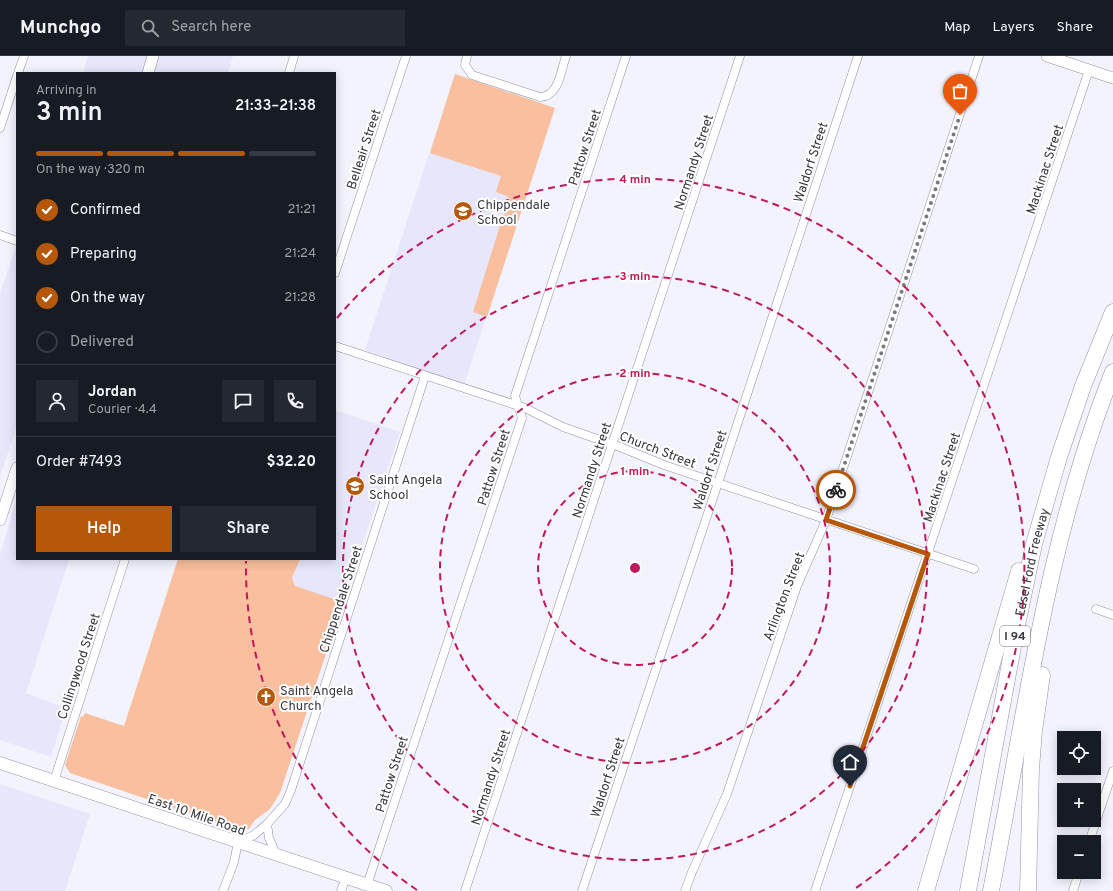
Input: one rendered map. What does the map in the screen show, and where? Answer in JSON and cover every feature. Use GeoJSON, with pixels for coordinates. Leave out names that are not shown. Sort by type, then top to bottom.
{"type":"FeatureCollection","features":[{"type":"Feature","properties":{"kind":"highway","name":"Edsel Ford Freeway"},"geometry":{"type":"LineString","coordinates":[[968,891],[1016,630],[1034,544],[1058,457],[1083,386],[1113,312]]}},
{"type":"Feature","properties":{"kind":"highway","name":"Edsel Ford Freeway"},"geometry":{"type":"LineString","coordinates":[[991,891],[1049,580],[1067,509],[1082,459],[1113,372]]}},
{"type":"Feature","properties":{"kind":"highway"},"geometry":{"type":"LineString","coordinates":[[926,891],[1013,592],[1050,458],[1064,420],[1083,386]]}},
{"type":"Feature","properties":{"kind":"highway"},"geometry":{"type":"LineString","coordinates":[[1028,891],[1031,769],[1037,709],[1055,593],[1072,520],[1082,459]]}},
{"type":"Feature","properties":{"kind":"main road","name":"East 10 Mile Road"},"geometry":{"type":"LineString","coordinates":[[0,763],[386,891]]}},
{"type":"Feature","properties":{"kind":"street"},"geometry":{"type":"LineString","coordinates":[[18,72],[24,56]]}},
{"type":"Feature","properties":{"kind":"street"},"geometry":{"type":"LineString","coordinates":[[148,72],[153,56]]}},
{"type":"Feature","properties":{"kind":"street"},"geometry":{"type":"LineString","coordinates":[[289,72],[294,56]]}},
{"type":"Feature","properties":{"kind":"street","name":"Belleair Street"},"geometry":{"type":"LineString","coordinates":[[336,270],[406,56]]}},
{"type":"Feature","properties":{"kind":"street"},"geometry":{"type":"LineString","coordinates":[[467,56],[465,64],[472,75],[540,97],[546,97],[555,90],[566,56]]}},
{"type":"Feature","properties":{"kind":"street","name":"Pattow Street"},"geometry":{"type":"LineString","coordinates":[[368,884],[522,418],[515,396],[626,56]]}},
{"type":"Feature","properties":{"kind":"street","name":"Normandy Street"},"geometry":{"type":"LineString","coordinates":[[465,891],[740,56]]}},
{"type":"Feature","properties":{"kind":"street","name":"Waldorf Street"},"geometry":{"type":"LineString","coordinates":[[582,891],[858,56]]}},
{"type":"Feature","properties":{"kind":"street","name":"Arlington Street"},"geometry":{"type":"LineString","coordinates":[[685,891],[727,794],[802,571],[826,520],[979,56]]}},
{"type":"Feature","properties":{"kind":"street"},"geometry":{"type":"LineString","coordinates":[[1047,56],[1064,59],[1089,70],[1113,78]]}},
{"type":"Feature","properties":{"kind":"street","name":"Mackinac Street"},"geometry":{"type":"LineString","coordinates":[[815,891],[1089,70]]}},
{"type":"Feature","properties":{"kind":"street"},"geometry":{"type":"LineString","coordinates":[[0,128],[16,79]]}},
{"type":"Feature","properties":{"kind":"street"},"geometry":{"type":"LineString","coordinates":[[0,235],[16,241]]}},
{"type":"Feature","properties":{"kind":"street","name":"Church Street"},"geometry":{"type":"LineString","coordinates":[[336,346],[519,407],[576,432],[613,444],[664,465],[974,569]]}},
{"type":"Feature","properties":{"kind":"street","name":"Chippendale Street"},"geometry":{"type":"LineString","coordinates":[[238,842],[254,835],[267,824],[285,804],[291,790],[425,376]]}},
{"type":"Feature","properties":{"kind":"street"},"geometry":{"type":"LineString","coordinates":[[0,520],[16,471]]}},
{"type":"Feature","properties":{"kind":"street","name":"Collingwood Street"},"geometry":{"type":"LineString","coordinates":[[54,781],[125,560]]}},
{"type":"Feature","properties":{"kind":"street"},"geometry":{"type":"LineString","coordinates":[[1096,609],[1113,615]]}},
{"type":"Feature","properties":{"kind":"street"},"geometry":{"type":"LineString","coordinates":[[1091,835],[1113,771]]}},
{"type":"Feature","properties":{"kind":"street"},"geometry":{"type":"LineString","coordinates":[[267,824],[269,838],[276,854]]}},
{"type":"Feature","properties":{"kind":"street"},"geometry":{"type":"LineString","coordinates":[[223,891],[234,862],[238,842]]}},
{"type":"Feature","properties":{"kind":"street"},"geometry":{"type":"LineString","coordinates":[[342,891],[346,877]]}},
{"type":"Feature","properties":{"kind":"street"},"geometry":{"type":"LineString","coordinates":[[1073,891],[1077,879]]}},
{"type":"Feature","properties":{"kind":"shaded area"},"geometry":{"type":"Polygon","coordinates":[[[88,56],[233,56],[228,72],[83,72],[88,56]]]}},
{"type":"Feature","properties":{"kind":"shaded area"},"geometry":{"type":"Polygon","coordinates":[[[455,74],[555,108],[464,385],[365,350],[455,74]]]}},
{"type":"Feature","properties":{"kind":"shaded area"},"geometry":{"type":"Polygon","coordinates":[[[455,74],[555,108],[487,317],[473,312],[509,197],[496,192],[501,176],[430,153],[455,74]]]}},
{"type":"Feature","properties":{"kind":"shaded area"},"geometry":{"type":"Polygon","coordinates":[[[16,249],[16,428],[0,477],[0,294],[16,249]]]}},
{"type":"Feature","properties":{"kind":"shaded area"},"geometry":{"type":"Polygon","coordinates":[[[336,410],[400,432],[343,602],[295,586],[292,578],[300,560],[336,560],[336,410]]]}},
{"type":"Feature","properties":{"kind":"shaded area"},"geometry":{"type":"Polygon","coordinates":[[[16,502],[16,560],[69,560],[26,693],[66,708],[51,757],[0,740],[0,553],[16,502]]]}},
{"type":"Feature","properties":{"kind":"shaded area"},"geometry":{"type":"Polygon","coordinates":[[[178,560],[300,560],[292,578],[295,586],[343,602],[280,793],[270,809],[255,820],[249,829],[235,829],[70,773],[65,765],[81,716],[83,717],[85,713],[124,726],[178,560]]]}},
{"type":"Feature","properties":{"kind":"shaded area"},"geometry":{"type":"Polygon","coordinates":[[[0,784],[90,814],[65,891],[0,891],[0,784]]]}},
{"type":"Feature","properties":{"kind":"way so far"},"geometry":{"type":"LineString","coordinates":[[836,490],[960,115]]}},
{"type":"Feature","properties":{"kind":"place","name":"Chippendale School"},"geometry":{"type":"Point","coordinates":[463,211]}},
{"type":"Feature","properties":{"kind":"place","name":"Saint Angela School"},"geometry":{"type":"Point","coordinates":[355,486]}},
{"type":"Feature","properties":{"kind":"place","name":"Saint Angela Church"},"geometry":{"type":"Point","coordinates":[266,697]}},
{"type":"Feature","properties":{"kind":"route"},"geometry":{"type":"LineString","coordinates":[[836,490],[826,520],[928,554],[850,786]]}}]}
